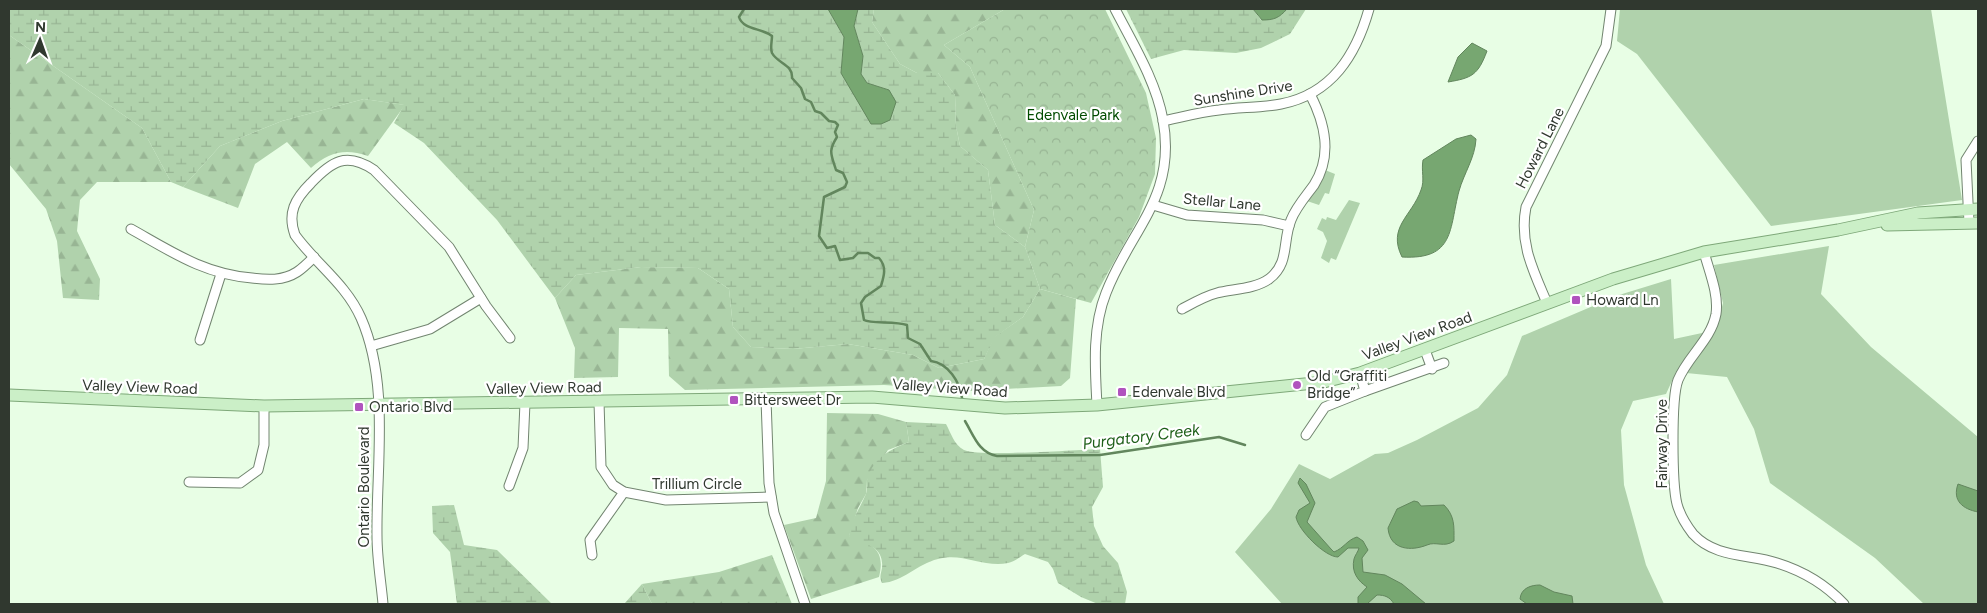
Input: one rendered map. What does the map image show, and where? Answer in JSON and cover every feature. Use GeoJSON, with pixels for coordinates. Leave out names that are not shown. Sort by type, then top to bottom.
{"type":"FeatureCollection","features":[{"type":"Feature","properties":{"kind":"main road","name":"Valley View Road"},"geometry":{"type":"LineString","coordinates":[[9,395],[264,406],[872,398],[1005,408],[1097,405],[1324,382],[1360,373],[1425,350],[1612,279],[1704,252],[1865,225],[1918,213],[1973,209]]}},
{"type":"Feature","properties":{"kind":"main road","name":"Valley View Road"},"geometry":{"type":"LineString","coordinates":[[1865,225],[1974,223]]}},
{"type":"Feature","properties":{"kind":"street"},"geometry":{"type":"LineString","coordinates":[[1097,405],[1096,332],[1100,310],[1113,276],[1153,205],[1164,163],[1163,121],[1150,79],[1115,9]]}},
{"type":"Feature","properties":{"kind":"street","name":"Sunshine Drive"},"geometry":{"type":"LineString","coordinates":[[1163,121],[1220,110],[1282,104],[1310,94],[1334,76],[1347,62],[1357,44],[1369,9]]}},
{"type":"Feature","properties":{"kind":"street","name":"Howard Lane"},"geometry":{"type":"LineString","coordinates":[[1547,303],[1528,258],[1524,241],[1523,223],[1526,207],[1606,46],[1610,29],[1611,9]]}},
{"type":"Feature","properties":{"kind":"street"},"geometry":{"type":"LineString","coordinates":[[1182,309],[1215,294],[1266,280],[1274,274],[1283,262],[1289,226],[1299,205],[1318,178],[1323,164],[1325,134],[1322,120],[1310,94]]}},
{"type":"Feature","properties":{"kind":"street"},"geometry":{"type":"LineString","coordinates":[[1974,223],[1966,160],[1978,142]]}},
{"type":"Feature","properties":{"kind":"street","name":"Ontario Boulevard"},"geometry":{"type":"LineString","coordinates":[[383,604],[376,537],[377,367],[361,317],[348,294],[295,235],[291,224],[295,202],[323,170],[333,163],[354,160],[374,170],[449,247],[481,298],[510,338]]}},
{"type":"Feature","properties":{"kind":"street","name":"Stellar Lane"},"geometry":{"type":"LineString","coordinates":[[1153,205],[1187,215],[1263,220],[1289,226]]}},
{"type":"Feature","properties":{"kind":"street"},"geometry":{"type":"LineString","coordinates":[[131,229],[188,261],[220,274],[255,279],[284,278],[297,272],[314,257]]}},
{"type":"Feature","properties":{"kind":"street","name":"Fairway Drive"},"geometry":{"type":"LineString","coordinates":[[1704,252],[1717,306],[1711,330],[1683,370],[1676,388],[1674,487],[1681,515],[1694,535],[1707,545],[1723,552],[1776,562],[1798,571],[1819,582],[1844,604]]}},
{"type":"Feature","properties":{"kind":"street"},"geometry":{"type":"LineString","coordinates":[[200,340],[220,274]]}},
{"type":"Feature","properties":{"kind":"street"},"geometry":{"type":"LineString","coordinates":[[371,346],[430,329],[481,298]]}},
{"type":"Feature","properties":{"kind":"street"},"geometry":{"type":"LineString","coordinates":[[1425,350],[1432,369]]}},
{"type":"Feature","properties":{"kind":"street"},"geometry":{"type":"LineString","coordinates":[[1306,435],[1325,407],[1365,390],[1432,369],[1444,363]]}},
{"type":"Feature","properties":{"kind":"street"},"geometry":{"type":"LineString","coordinates":[[1360,373],[1365,390]]}},
{"type":"Feature","properties":{"kind":"street"},"geometry":{"type":"LineString","coordinates":[[766,399],[767,453],[771,497],[783,542],[805,604]]}},
{"type":"Feature","properties":{"kind":"street"},"geometry":{"type":"LineString","coordinates":[[592,555],[590,540],[624,492],[613,485],[601,467],[599,402]]}},
{"type":"Feature","properties":{"kind":"street"},"geometry":{"type":"LineString","coordinates":[[509,486],[524,448],[525,403]]}},
{"type":"Feature","properties":{"kind":"street"},"geometry":{"type":"LineString","coordinates":[[189,482],[240,482],[258,470],[264,445],[264,406]]}},
{"type":"Feature","properties":{"kind":"street","name":"Trillium Circle"},"geometry":{"type":"LineString","coordinates":[[624,492],[666,500],[771,497]]}},
{"type":"Feature","properties":{"kind":"green space"},"geometry":{"type":"Polygon","coordinates":[[[9,9],[828,9],[844,37],[841,73],[853,90],[889,90],[867,83],[861,74],[863,56],[854,26],[858,9],[874,9],[872,22],[900,64],[917,73],[938,73],[955,95],[956,126],[960,146],[988,170],[995,225],[1025,247],[1040,289],[1023,317],[995,337],[984,359],[939,368],[913,355],[848,344],[793,349],[751,347],[733,327],[729,289],[698,268],[641,267],[576,275],[555,298],[497,220],[424,143],[394,123],[404,105],[364,99],[282,121],[220,146],[183,187],[171,182],[142,128],[9,35],[9,9]]]}},
{"type":"Feature","properties":{"kind":"green space"},"geometry":{"type":"Polygon","coordinates":[[[874,9],[1005,9],[944,45],[970,67],[1034,210],[1025,247],[995,225],[988,170],[960,146],[956,126],[955,95],[938,73],[917,73],[900,64],[872,22],[874,9]]]}},
{"type":"Feature","properties":{"kind":"green space","name":"Edenvale Park"},"geometry":{"type":"Polygon","coordinates":[[[1005,9],[1105,9],[1146,93],[1156,138],[1155,174],[1139,217],[1091,303],[1040,289],[1025,247],[1034,210],[970,67],[944,45],[1005,9]]]}},
{"type":"Feature","properties":{"kind":"green space"},"geometry":{"type":"Polygon","coordinates":[[[1126,9],[1253,9],[1261,20],[1269,20],[1281,15],[1287,9],[1306,9],[1290,34],[1261,48],[1236,53],[1184,50],[1151,59],[1126,9]]]}},
{"type":"Feature","properties":{"kind":"green space"},"geometry":{"type":"Polygon","coordinates":[[[1620,9],[1931,9],[1962,200],[1771,226],[1637,54],[1617,41],[1620,9]]]}},
{"type":"Feature","properties":{"kind":"green space"},"geometry":{"type":"Polygon","coordinates":[[[9,35],[142,128],[171,182],[97,182],[80,200],[77,231],[100,279],[99,300],[63,298],[57,241],[46,209],[9,164],[9,35]]]}},
{"type":"Feature","properties":{"kind":"green space"},"geometry":{"type":"Polygon","coordinates":[[[364,99],[405,105],[368,156],[352,152],[338,153],[324,158],[311,168],[287,142],[255,164],[238,208],[183,187],[220,146],[282,121],[364,99]]]}},
{"type":"Feature","properties":{"kind":"green space"},"geometry":{"type":"Polygon","coordinates":[[[1325,170],[1335,174],[1329,194],[1325,193],[1319,205],[1307,201],[1325,170]]]}},
{"type":"Feature","properties":{"kind":"green space"},"geometry":{"type":"Polygon","coordinates":[[[1349,200],[1360,203],[1336,260],[1331,258],[1329,263],[1321,258],[1327,241],[1323,232],[1317,229],[1322,218],[1326,220],[1327,217],[1336,220],[1349,200]]]}},
{"type":"Feature","properties":{"kind":"green space"},"geometry":{"type":"Polygon","coordinates":[[[1829,246],[1821,294],[1871,347],[1978,437],[1978,604],[1924,604],[1875,558],[1770,483],[1754,429],[1727,377],[1676,372],[1666,394],[1633,401],[1621,430],[1624,485],[1646,565],[1664,604],[1282,604],[1235,552],[1271,509],[1299,464],[1330,479],[1375,454],[1388,453],[1478,408],[1507,375],[1522,336],[1619,295],[1671,279],[1674,339],[1716,330],[1723,303],[1714,265],[1829,246]]]}},
{"type":"Feature","properties":{"kind":"green space"},"geometry":{"type":"Polygon","coordinates":[[[641,267],[698,268],[729,289],[733,327],[751,347],[793,349],[848,344],[913,355],[939,368],[984,359],[994,337],[1023,317],[1040,289],[1076,299],[1070,378],[1061,386],[970,391],[884,385],[685,390],[669,376],[668,329],[619,328],[618,377],[574,378],[575,348],[555,298],[576,275],[641,267]]]}},
{"type":"Feature","properties":{"kind":"green space"},"geometry":{"type":"Polygon","coordinates":[[[827,413],[878,414],[906,422],[909,442],[888,450],[867,480],[866,494],[858,508],[849,536],[870,545],[879,554],[881,568],[879,577],[811,599],[784,525],[816,518],[826,481],[827,413]]]}},
{"type":"Feature","properties":{"kind":"green space"},"geometry":{"type":"Polygon","coordinates":[[[906,422],[946,424],[958,445],[964,450],[973,452],[1051,452],[1100,449],[1103,487],[1092,507],[1094,526],[1103,546],[1118,563],[1127,592],[1125,604],[1098,604],[1081,597],[1058,583],[1053,569],[1048,562],[1025,554],[1012,562],[999,564],[947,557],[930,561],[897,580],[882,583],[880,577],[882,568],[881,556],[874,548],[853,542],[849,536],[853,520],[866,494],[867,480],[873,466],[895,448],[909,442],[906,422]]]}},
{"type":"Feature","properties":{"kind":"green space"},"geometry":{"type":"Polygon","coordinates":[[[454,505],[464,545],[497,550],[552,604],[457,604],[450,552],[433,533],[432,506],[454,505]]]}},
{"type":"Feature","properties":{"kind":"green space"},"geometry":{"type":"Polygon","coordinates":[[[772,555],[792,604],[652,604],[642,584],[719,572],[772,555]]]}},
{"type":"Feature","properties":{"kind":"green space"},"geometry":{"type":"Polygon","coordinates":[[[642,584],[652,604],[624,604],[642,584]]]}},
{"type":"Feature","properties":{"kind":"shaded area"},"geometry":{"type":"Polygon","coordinates":[[[828,9],[858,9],[854,26],[863,56],[861,74],[867,83],[889,90],[896,102],[890,120],[881,124],[871,124],[841,73],[844,37],[828,9]]]}},
{"type":"Feature","properties":{"kind":"shaded area"},"geometry":{"type":"Polygon","coordinates":[[[1253,9],[1287,9],[1276,18],[1262,20],[1253,9]]]}},
{"type":"Feature","properties":{"kind":"shaded area"},"geometry":{"type":"Polygon","coordinates":[[[1472,43],[1487,51],[1477,70],[1469,77],[1448,82],[1458,57],[1472,43]]]}},
{"type":"Feature","properties":{"kind":"shaded area"},"geometry":{"type":"Polygon","coordinates":[[[1471,135],[1476,139],[1472,159],[1459,191],[1447,239],[1441,247],[1432,253],[1419,257],[1402,257],[1397,238],[1402,222],[1421,190],[1423,183],[1423,160],[1456,139],[1471,135]]]}},
{"type":"Feature","properties":{"kind":"shaded area"},"geometry":{"type":"Polygon","coordinates":[[[1300,478],[1306,484],[1315,503],[1307,522],[1334,552],[1357,537],[1363,541],[1368,550],[1362,558],[1363,572],[1385,575],[1402,584],[1426,604],[1394,604],[1387,597],[1377,595],[1367,604],[1358,604],[1358,597],[1367,587],[1358,579],[1354,572],[1354,559],[1359,548],[1348,548],[1338,557],[1333,556],[1326,553],[1307,535],[1296,517],[1299,510],[1310,503],[1298,483],[1300,478]]]}},
{"type":"Feature","properties":{"kind":"shaded area"},"geometry":{"type":"Polygon","coordinates":[[[1958,484],[1978,491],[1978,512],[1968,509],[1960,503],[1956,495],[1958,484]]]}},
{"type":"Feature","properties":{"kind":"shaded area"},"geometry":{"type":"Polygon","coordinates":[[[1414,501],[1418,502],[1421,506],[1444,505],[1448,509],[1454,526],[1454,541],[1447,544],[1430,544],[1409,548],[1397,545],[1393,541],[1388,528],[1397,509],[1414,501]]]}},
{"type":"Feature","properties":{"kind":"shaded area"},"geometry":{"type":"Polygon","coordinates":[[[1540,585],[1554,592],[1572,596],[1573,604],[1527,604],[1520,599],[1524,590],[1540,585]]]}},
{"type":"Feature","properties":{"kind":"waterway","name":"Purgatory Creek"},"geometry":{"type":"LineString","coordinates":[[744,9],[739,17],[741,21],[749,27],[772,36],[772,53],[788,67],[792,73],[792,78],[801,88],[805,99],[811,102],[815,111],[838,125],[835,132],[837,137],[831,149],[832,156],[836,170],[843,173],[847,182],[845,187],[824,197],[819,236],[827,248],[835,246],[840,260],[853,258],[858,253],[868,253],[882,261],[884,272],[881,286],[865,297],[861,303],[864,320],[907,325],[908,338],[920,344],[931,361],[948,369],[959,386],[962,398]]}},
{"type":"Feature","properties":{"kind":"waterway","name":"Purgatory Creek"},"geometry":{"type":"LineString","coordinates":[[965,421],[981,448],[997,456],[1100,455],[1219,437],[1245,445]]}},
{"type":"Feature","properties":{"kind":"place","name":"Howard Ln"},"geometry":{"type":"Point","coordinates":[1576,300]}},
{"type":"Feature","properties":{"kind":"place","name":"Old “Graffiti Bridge”"},"geometry":{"type":"Point","coordinates":[1297,385]}},
{"type":"Feature","properties":{"kind":"place","name":"Edenvale Blvd"},"geometry":{"type":"Point","coordinates":[1122,392]}},
{"type":"Feature","properties":{"kind":"place","name":"Bittersweet Dr"},"geometry":{"type":"Point","coordinates":[734,400]}},
{"type":"Feature","properties":{"kind":"place","name":"Ontario Blvd"},"geometry":{"type":"Point","coordinates":[359,407]}}]}
